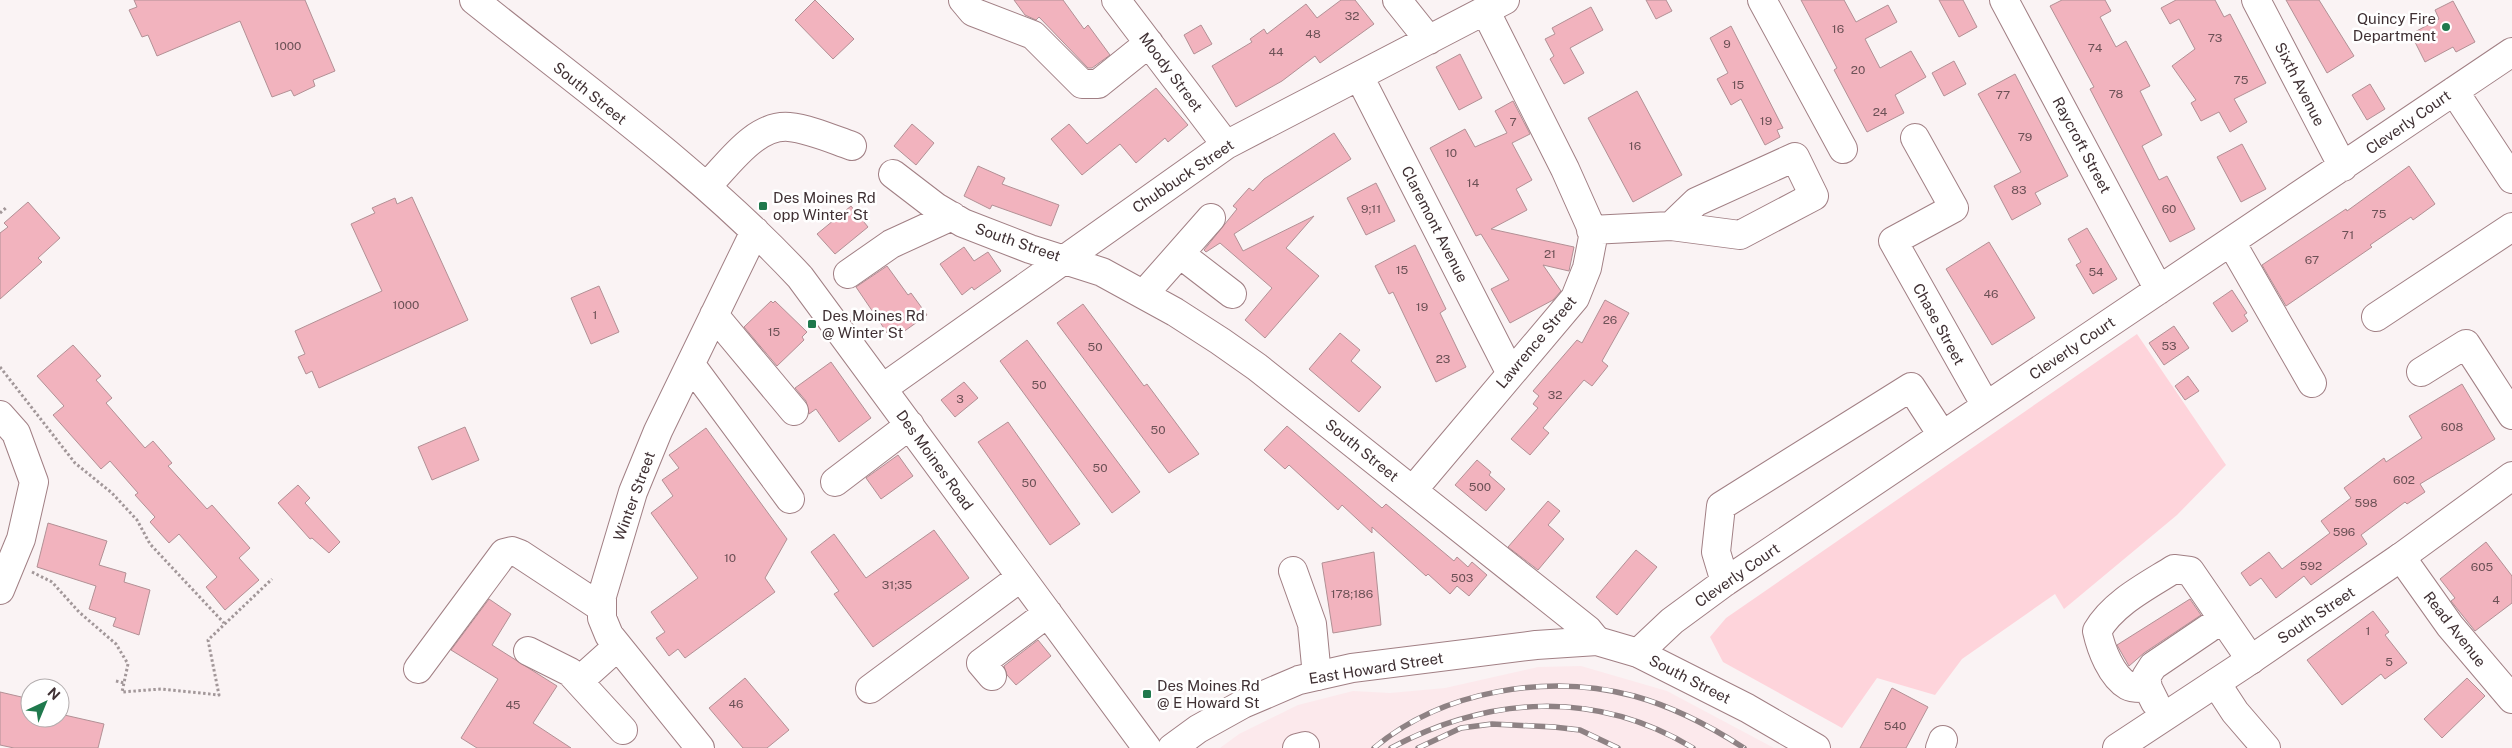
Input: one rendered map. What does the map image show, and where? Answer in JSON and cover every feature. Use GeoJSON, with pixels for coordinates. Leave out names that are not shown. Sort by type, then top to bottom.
{"type":"FeatureCollection","features":[{"type":"Feature","properties":{"kind":"street","name":"South Street"},"geometry":{"type":"LineString","coordinates":[[474,0],[706,186]]}},
{"type":"Feature","properties":{"kind":"street"},"geometry":{"type":"LineString","coordinates":[[963,0],[974,12],[1033,35],[1082,84],[1098,84],[1149,43]]}},
{"type":"Feature","properties":{"kind":"street","name":"Moody Street"},"geometry":{"type":"LineString","coordinates":[[1116,0],[1226,145]]}},
{"type":"Feature","properties":{"kind":"street"},"geometry":{"type":"LineString","coordinates":[[1397,0],[1428,40]]}},
{"type":"Feature","properties":{"kind":"street"},"geometry":{"type":"LineString","coordinates":[[1762,0],[1842,149]]}},
{"type":"Feature","properties":{"kind":"street","name":"Raycroft Street"},"geometry":{"type":"LineString","coordinates":[[2004,0],[2160,290]]}},
{"type":"Feature","properties":{"kind":"street","name":"Sixth Avenue"},"geometry":{"type":"LineString","coordinates":[[2256,0],[2343,167]]}},
{"type":"Feature","properties":{"kind":"street","name":"Chubbuck Street"},"geometry":{"type":"LineString","coordinates":[[882,388],[1226,145],[1495,5]]}},
{"type":"Feature","properties":{"kind":"street","name":"Lawrence Street"},"geometry":{"type":"LineString","coordinates":[[1412,490],[1510,372],[1575,298],[1586,268],[1592,237],[1591,230],[1495,5]]}},
{"type":"Feature","properties":{"kind":"street","name":"Cleverly Court"},"geometry":{"type":"LineString","coordinates":[[1638,653],[1672,621],[1725,582],[2512,52]]}},
{"type":"Feature","properties":{"kind":"street","name":"Claremont Avenue"},"geometry":{"type":"LineString","coordinates":[[1360,76],[1510,372]]}},
{"type":"Feature","properties":{"kind":"street"},"geometry":{"type":"LineString","coordinates":[[2454,91],[2512,178]]}},
{"type":"Feature","properties":{"kind":"street"},"geometry":{"type":"LineString","coordinates":[[706,186],[753,139],[771,129],[787,126],[803,129],[852,146]]}},
{"type":"Feature","properties":{"kind":"street","name":"Chase Street"},"geometry":{"type":"LineString","coordinates":[[1915,138],[1954,208],[1892,241],[1986,406]]}},
{"type":"Feature","properties":{"kind":"street","name":"South Street"},"geometry":{"type":"LineString","coordinates":[[893,174],[936,207],[952,216],[998,237],[1102,272],[1144,294],[1205,331],[1257,367],[1588,630],[1598,641],[1638,653],[1747,708],[1816,748]]}},
{"type":"Feature","properties":{"kind":"street","name":"Des Moines Road"},"geometry":{"type":"LineString","coordinates":[[706,186],[755,231],[800,277],[1147,748]]}},
{"type":"Feature","properties":{"kind":"street"},"geometry":{"type":"LineString","coordinates":[[848,274],[890,244],[952,216]]}},
{"type":"Feature","properties":{"kind":"street"},"geometry":{"type":"LineString","coordinates":[[1144,294],[1212,218]]}},
{"type":"Feature","properties":{"kind":"street"},"geometry":{"type":"LineString","coordinates":[[1591,230],[1671,226]]}},
{"type":"Feature","properties":{"kind":"street"},"geometry":{"type":"LineString","coordinates":[[2376,317],[2512,227]]}},
{"type":"Feature","properties":{"kind":"street","name":"Winter Street"},"geometry":{"type":"LineString","coordinates":[[700,748],[609,635],[602,618],[602,596],[612,557],[633,492],[658,431],[755,231]]}},
{"type":"Feature","properties":{"kind":"street"},"geometry":{"type":"LineString","coordinates":[[2231,242],[2312,383]]}},
{"type":"Feature","properties":{"kind":"street"},"geometry":{"type":"LineString","coordinates":[[1180,254],[1232,294]]}},
{"type":"Feature","properties":{"kind":"street"},"geometry":{"type":"LineString","coordinates":[[714,316],[794,411]]}},
{"type":"Feature","properties":{"kind":"street"},"geometry":{"type":"LineString","coordinates":[[2421,372],[2466,344],[2512,414]]}},
{"type":"Feature","properties":{"kind":"street"},"geometry":{"type":"LineString","coordinates":[[691,365],[790,499]]}},
{"type":"Feature","properties":{"kind":"street"},"geometry":{"type":"LineString","coordinates":[[1725,582],[1716,552],[1721,506],[1911,387],[1942,436]]}},
{"type":"Feature","properties":{"kind":"street"},"geometry":{"type":"LineString","coordinates":[[0,415],[16,433],[34,482],[21,539],[0,590]]}},
{"type":"Feature","properties":{"kind":"street"},"geometry":{"type":"LineString","coordinates":[[835,482],[910,425]]}},
{"type":"Feature","properties":{"kind":"street","name":"South Street"},"geometry":{"type":"LineString","coordinates":[[2117,748],[2251,660],[2401,557],[2512,476]]}},
{"type":"Feature","properties":{"kind":"street"},"geometry":{"type":"LineString","coordinates":[[418,669],[504,553],[512,551],[520,554],[602,608]]}},
{"type":"Feature","properties":{"kind":"street","name":"Read Avenue"},"geometry":{"type":"LineString","coordinates":[[2401,557],[2450,626],[2512,699]]}},
{"type":"Feature","properties":{"kind":"street"},"geometry":{"type":"LineString","coordinates":[[2148,688],[2129,687],[2118,677],[2100,648],[2097,632],[2104,619],[2126,600],[2174,569],[2190,571],[2251,660]]}},
{"type":"Feature","properties":{"kind":"street"},"geometry":{"type":"LineString","coordinates":[[1293,571],[1312,624],[1317,676]]}},
{"type":"Feature","properties":{"kind":"street"},"geometry":{"type":"LineString","coordinates":[[870,688],[1022,577]]}},
{"type":"Feature","properties":{"kind":"street"},"geometry":{"type":"LineString","coordinates":[[992,676],[982,662],[1048,613]]}},
{"type":"Feature","properties":{"kind":"street"},"geometry":{"type":"LineString","coordinates":[[2164,718],[2148,688],[2146,677],[2153,666],[2212,626],[2225,622]]}},
{"type":"Feature","properties":{"kind":"street","name":"East Howard Street"},"geometry":{"type":"LineString","coordinates":[[1172,748],[1198,729],[1243,704],[1299,680],[1352,668],[1536,645],[1598,641]]}},
{"type":"Feature","properties":{"kind":"street"},"geometry":{"type":"LineString","coordinates":[[580,681],[618,646]]}},
{"type":"Feature","properties":{"kind":"street"},"geometry":{"type":"LineString","coordinates":[[528,650],[570,672],[623,730]]}},
{"type":"Feature","properties":{"kind":"street"},"geometry":{"type":"LineString","coordinates":[[2216,683],[2235,712],[2266,748]]}},
{"type":"Feature","properties":{"kind":"street"},"geometry":{"type":"LineString","coordinates":[[1297,748],[1305,746],[1304,748]]}},
{"type":"Feature","properties":{"kind":"path"},"geometry":{"type":"LineString","coordinates":[[0,212],[6,207]]}},
{"type":"Feature","properties":{"kind":"path"},"geometry":{"type":"LineString","coordinates":[[0,368],[75,463],[112,493],[137,520],[150,544],[224,623]]}},
{"type":"Feature","properties":{"kind":"path"},"geometry":{"type":"LineString","coordinates":[[11,562],[52,582],[79,612],[116,644],[128,664],[122,692],[161,688],[219,694],[208,640],[272,579]]}},
{"type":"Feature","properties":{"kind":"path"},"geometry":{"type":"LineString","coordinates":[[116,681],[124,683]]}},
{"type":"Feature","properties":{"kind":"shaded area"},"geometry":{"type":"Polygon","coordinates":[[[2137,334],[2226,465],[2177,515],[2064,609],[2055,594],[1962,659],[1935,695],[1877,678],[1842,728],[1723,662],[1710,637],[1726,618],[2137,334]]]}},
{"type":"Feature","properties":{"kind":"shaded area"},"geometry":{"type":"Polygon","coordinates":[[[1581,666],[1667,691],[1774,748],[1220,748],[1239,734],[1298,705],[1353,691],[1390,693],[1445,688],[1538,667],[1581,666]]]}},
{"type":"Feature","properties":{"kind":"building"},"geometry":{"type":"Polygon","coordinates":[[[134,0],[305,0],[335,71],[313,80],[315,86],[294,96],[291,90],[272,97],[240,21],[157,56],[148,35],[142,37],[129,10],[137,7],[134,0]]]}},
{"type":"Feature","properties":{"kind":"building"},"geometry":{"type":"Polygon","coordinates":[[[815,0],[854,39],[833,59],[795,20],[815,0]]]}},
{"type":"Feature","properties":{"kind":"building"},"geometry":{"type":"Polygon","coordinates":[[[1014,0],[1063,0],[1084,29],[1088,25],[1110,55],[1092,68],[1088,68],[1039,17],[1036,20],[1025,15],[1014,0]]]}},
{"type":"Feature","properties":{"kind":"building"},"geometry":{"type":"Polygon","coordinates":[[[1341,0],[1355,0],[1374,24],[1320,63],[1315,56],[1282,81],[1236,107],[1212,66],[1252,42],[1250,39],[1264,29],[1267,34],[1306,4],[1317,18],[1341,0]]]}},
{"type":"Feature","properties":{"kind":"building"},"geometry":{"type":"Polygon","coordinates":[[[1646,0],[1666,0],[1672,11],[1656,19],[1646,0]]]}},
{"type":"Feature","properties":{"kind":"building"},"geometry":{"type":"Polygon","coordinates":[[[1801,0],[1844,0],[1856,22],[1888,5],[1897,22],[1865,39],[1880,68],[1911,51],[1926,77],[1895,95],[1904,113],[1867,132],[1834,70],[1837,68],[1801,0]]]}},
{"type":"Feature","properties":{"kind":"building"},"geometry":{"type":"Polygon","coordinates":[[[1939,0],[1963,0],[1977,27],[1959,37],[1939,0]]]}},
{"type":"Feature","properties":{"kind":"building"},"geometry":{"type":"Polygon","coordinates":[[[2062,0],[2105,0],[2111,11],[2100,17],[2116,47],[2126,41],[2150,86],[2140,91],[2162,135],[2142,146],[2159,180],[2167,176],[2195,229],[2170,242],[2090,89],[2094,87],[2050,6],[2062,0]]]}},
{"type":"Feature","properties":{"kind":"building"},"geometry":{"type":"Polygon","coordinates":[[[2176,0],[2215,0],[2224,17],[2230,14],[2266,83],[2234,99],[2247,122],[2230,132],[2219,112],[2201,121],[2191,103],[2196,100],[2172,66],[2195,49],[2179,19],[2170,24],[2161,8],[2176,0]]]}},
{"type":"Feature","properties":{"kind":"building"},"geometry":{"type":"Polygon","coordinates":[[[2286,0],[2319,0],[2354,56],[2327,73],[2286,0]]]}},
{"type":"Feature","properties":{"kind":"building","name":"Quincy Fire Department"},"geometry":{"type":"Polygon","coordinates":[[[2453,1],[2475,42],[2456,52],[2453,47],[2425,62],[2411,34],[2439,19],[2435,10],[2453,1]]]}},
{"type":"Feature","properties":{"kind":"building"},"geometry":{"type":"Polygon","coordinates":[[[1591,7],[1603,30],[1570,48],[1584,73],[1564,84],[1550,59],[1554,56],[1545,39],[1555,34],[1552,28],[1591,7]]]}},
{"type":"Feature","properties":{"kind":"building"},"geometry":{"type":"Polygon","coordinates":[[[1201,25],[1212,44],[1194,54],[1184,35],[1201,25]]]}},
{"type":"Feature","properties":{"kind":"building"},"geometry":{"type":"Polygon","coordinates":[[[1731,26],[1783,128],[1777,130],[1780,137],[1765,145],[1741,99],[1731,105],[1717,79],[1728,73],[1710,38],[1731,26]]]}},
{"type":"Feature","properties":{"kind":"building"},"geometry":{"type":"Polygon","coordinates":[[[1460,54],[1482,98],[1459,110],[1436,67],[1460,54]]]}},
{"type":"Feature","properties":{"kind":"building"},"geometry":{"type":"Polygon","coordinates":[[[1954,61],[1966,84],[1944,96],[1932,73],[1954,61]]]}},
{"type":"Feature","properties":{"kind":"building"},"geometry":{"type":"Polygon","coordinates":[[[2015,74],[2068,176],[2035,193],[2041,204],[2012,220],[1994,186],[2021,172],[1978,94],[2015,74]]]}},
{"type":"Feature","properties":{"kind":"building"},"geometry":{"type":"Polygon","coordinates":[[[2370,84],[2385,109],[2367,120],[2352,95],[2370,84]]]}},
{"type":"Feature","properties":{"kind":"building"},"geometry":{"type":"Polygon","coordinates":[[[1156,88],[1188,125],[1168,142],[1165,138],[1136,163],[1120,144],[1082,175],[1051,139],[1069,124],[1087,144],[1156,88]]]}},
{"type":"Feature","properties":{"kind":"building"},"geometry":{"type":"Polygon","coordinates":[[[1637,91],[1682,175],[1633,202],[1588,118],[1637,91]]]}},
{"type":"Feature","properties":{"kind":"building"},"geometry":{"type":"Polygon","coordinates":[[[1513,101],[1530,134],[1512,143],[1532,180],[1516,189],[1527,210],[1491,229],[1574,247],[1569,271],[1543,265],[1561,291],[1553,300],[1510,323],[1491,289],[1509,280],[1481,234],[1476,236],[1430,148],[1465,129],[1475,147],[1507,133],[1495,111],[1513,101]]]}},
{"type":"Feature","properties":{"kind":"building"},"geometry":{"type":"Polygon","coordinates":[[[912,124],[934,143],[916,165],[894,146],[912,124]]]}},
{"type":"Feature","properties":{"kind":"building"},"geometry":{"type":"Polygon","coordinates":[[[1334,133],[1351,159],[1234,234],[1243,251],[1314,216],[1286,248],[1319,276],[1265,338],[1245,320],[1272,288],[1220,243],[1206,252],[1204,250],[1237,209],[1233,206],[1249,188],[1253,191],[1264,179],[1334,133]]]}},
{"type":"Feature","properties":{"kind":"building"},"geometry":{"type":"Polygon","coordinates":[[[2242,144],[2266,189],[2241,202],[2217,157],[2242,144]]]}},
{"type":"Feature","properties":{"kind":"building"},"geometry":{"type":"Polygon","coordinates":[[[978,166],[1005,178],[1002,184],[1059,205],[1051,226],[992,205],[990,209],[964,196],[978,166]]]}},
{"type":"Feature","properties":{"kind":"building"},"geometry":{"type":"Polygon","coordinates":[[[2409,166],[2435,204],[2413,220],[2411,217],[2370,245],[2372,247],[2286,306],[2262,265],[2346,209],[2347,211],[2409,166]]]}},
{"type":"Feature","properties":{"kind":"building"},"geometry":{"type":"Polygon","coordinates":[[[1376,183],[1395,221],[1366,235],[1347,198],[1376,183]]]}},
{"type":"Feature","properties":{"kind":"building"},"geometry":{"type":"Polygon","coordinates":[[[412,197],[468,320],[319,388],[312,371],[306,374],[298,357],[305,354],[295,331],[382,291],[351,224],[375,213],[372,208],[395,198],[397,204],[412,197]]]}},
{"type":"Feature","properties":{"kind":"building"},"geometry":{"type":"Polygon","coordinates":[[[28,202],[60,238],[38,258],[42,262],[0,299],[0,233],[8,227],[4,223],[28,202]]]}},
{"type":"Feature","properties":{"kind":"building"},"geometry":{"type":"Polygon","coordinates":[[[851,206],[868,227],[835,254],[817,234],[851,206]]]}},
{"type":"Feature","properties":{"kind":"building"},"geometry":{"type":"Polygon","coordinates":[[[2087,228],[2117,279],[2093,294],[2076,265],[2081,262],[2068,239],[2087,228]]]}},
{"type":"Feature","properties":{"kind":"building"},"geometry":{"type":"Polygon","coordinates":[[[1989,242],[2035,318],[1992,345],[1946,269],[1989,242]]]}},
{"type":"Feature","properties":{"kind":"building"},"geometry":{"type":"Polygon","coordinates":[[[1415,245],[1446,309],[1440,313],[1466,367],[1436,382],[1393,292],[1389,294],[1375,266],[1415,245]]]}},
{"type":"Feature","properties":{"kind":"building"},"geometry":{"type":"Polygon","coordinates":[[[964,247],[974,261],[988,252],[1001,271],[974,290],[972,287],[962,295],[940,264],[964,247]]]}},
{"type":"Feature","properties":{"kind":"building"},"geometry":{"type":"Polygon","coordinates":[[[887,266],[908,295],[911,293],[927,315],[892,340],[856,287],[887,266]]]}},
{"type":"Feature","properties":{"kind":"building"},"geometry":{"type":"Polygon","coordinates":[[[599,286],[619,332],[591,344],[571,298],[599,286]]]}},
{"type":"Feature","properties":{"kind":"building"},"geometry":{"type":"Polygon","coordinates":[[[2232,290],[2247,313],[2244,315],[2248,321],[2232,332],[2213,303],[2232,290]]]}},
{"type":"Feature","properties":{"kind":"building"},"geometry":{"type":"Polygon","coordinates":[[[1605,300],[1629,313],[1602,361],[1608,366],[1592,386],[1584,380],[1543,428],[1549,433],[1530,455],[1511,439],[1538,408],[1533,404],[1539,396],[1533,391],[1577,340],[1582,343],[1605,300]]]}},
{"type":"Feature","properties":{"kind":"building"},"geometry":{"type":"Polygon","coordinates":[[[771,301],[773,303],[775,301],[807,332],[802,337],[804,340],[777,366],[744,327],[771,301]]]}},
{"type":"Feature","properties":{"kind":"building"},"geometry":{"type":"Polygon","coordinates":[[[1083,304],[1144,386],[1147,384],[1199,454],[1169,473],[1057,323],[1083,304]]]}},
{"type":"Feature","properties":{"kind":"building"},"geometry":{"type":"Polygon","coordinates":[[[2174,326],[2189,348],[2164,365],[2149,343],[2174,326]]]}},
{"type":"Feature","properties":{"kind":"building"},"geometry":{"type":"Polygon","coordinates":[[[1340,333],[1360,350],[1351,361],[1381,387],[1359,412],[1309,369],[1340,333]]]}},
{"type":"Feature","properties":{"kind":"building"},"geometry":{"type":"Polygon","coordinates":[[[1027,340],[1140,492],[1112,513],[1000,361],[1027,340]]]}},
{"type":"Feature","properties":{"kind":"building"},"geometry":{"type":"Polygon","coordinates":[[[73,345],[101,376],[96,380],[112,398],[106,403],[145,448],[153,441],[172,463],[168,466],[207,509],[212,505],[250,548],[239,558],[259,580],[225,610],[206,587],[217,577],[179,534],[169,543],[150,522],[155,517],[135,495],[138,493],[110,461],[101,469],[53,415],[64,406],[37,376],[73,345]]]}},
{"type":"Feature","properties":{"kind":"building"},"geometry":{"type":"Polygon","coordinates":[[[831,362],[871,418],[839,442],[816,409],[809,414],[806,401],[795,388],[831,362]]]}},
{"type":"Feature","properties":{"kind":"building"},"geometry":{"type":"Polygon","coordinates":[[[2188,376],[2199,391],[2185,400],[2175,386],[2188,376]]]}},
{"type":"Feature","properties":{"kind":"building"},"geometry":{"type":"Polygon","coordinates":[[[964,382],[978,398],[955,417],[941,400],[964,382]]]}},
{"type":"Feature","properties":{"kind":"building"},"geometry":{"type":"Polygon","coordinates":[[[2462,384],[2495,439],[2420,484],[2425,492],[2407,504],[2405,502],[2361,535],[2367,544],[2311,585],[2304,576],[2276,598],[2261,578],[2250,586],[2241,573],[2269,552],[2282,569],[2330,533],[2321,521],[2351,498],[2344,488],[2384,458],[2386,462],[2422,438],[2409,416],[2462,384]]]}},
{"type":"Feature","properties":{"kind":"building"},"geometry":{"type":"Polygon","coordinates":[[[1008,422],[1080,524],[1050,545],[978,442],[1008,422]]]}},
{"type":"Feature","properties":{"kind":"building"},"geometry":{"type":"Polygon","coordinates":[[[1287,426],[1382,508],[1386,504],[1454,561],[1457,557],[1468,567],[1472,562],[1487,575],[1469,596],[1457,586],[1450,594],[1428,574],[1426,576],[1372,527],[1372,533],[1342,505],[1338,510],[1289,465],[1285,469],[1264,450],[1287,426]]]}},
{"type":"Feature","properties":{"kind":"building"},"geometry":{"type":"Polygon","coordinates":[[[465,427],[479,460],[432,480],[418,447],[465,427]]]}},
{"type":"Feature","properties":{"kind":"building"},"geometry":{"type":"Polygon","coordinates":[[[706,428],[787,539],[765,578],[775,592],[685,658],[678,649],[669,656],[656,638],[665,632],[651,612],[698,578],[651,513],[673,496],[662,480],[679,468],[669,455],[706,428]]]}},
{"type":"Feature","properties":{"kind":"building"},"geometry":{"type":"Polygon","coordinates":[[[898,455],[913,476],[881,499],[866,478],[898,455]]]}},
{"type":"Feature","properties":{"kind":"building"},"geometry":{"type":"Polygon","coordinates":[[[1477,460],[1491,472],[1489,475],[1505,489],[1486,511],[1455,485],[1477,460]]]}},
{"type":"Feature","properties":{"kind":"building"},"geometry":{"type":"Polygon","coordinates":[[[298,485],[310,498],[305,503],[340,542],[329,553],[312,538],[310,539],[278,503],[298,485]]]}},
{"type":"Feature","properties":{"kind":"building"},"geometry":{"type":"Polygon","coordinates":[[[1548,501],[1560,511],[1548,525],[1564,539],[1538,570],[1508,547],[1548,501]]]}},
{"type":"Feature","properties":{"kind":"building"},"geometry":{"type":"Polygon","coordinates":[[[48,523],[107,541],[99,565],[126,573],[124,582],[150,590],[139,635],[113,626],[116,618],[89,609],[96,586],[37,567],[48,523]]]}},
{"type":"Feature","properties":{"kind":"building"},"geometry":{"type":"Polygon","coordinates":[[[934,530],[969,578],[873,647],[834,594],[839,591],[811,552],[834,534],[866,578],[934,530]]]}},
{"type":"Feature","properties":{"kind":"building"},"geometry":{"type":"Polygon","coordinates":[[[2486,542],[2512,576],[2512,603],[2475,631],[2451,601],[2455,598],[2440,579],[2486,542]]]}},
{"type":"Feature","properties":{"kind":"building"},"geometry":{"type":"Polygon","coordinates":[[[1636,550],[1657,567],[1617,615],[1596,597],[1636,550]]]}},
{"type":"Feature","properties":{"kind":"building"},"geometry":{"type":"Polygon","coordinates":[[[1374,552],[1381,625],[1333,633],[1322,563],[1374,552]]]}},
{"type":"Feature","properties":{"kind":"building"},"geometry":{"type":"Polygon","coordinates":[[[489,599],[511,614],[492,645],[557,686],[533,723],[571,748],[477,748],[461,738],[498,679],[451,650],[489,599]]]}},
{"type":"Feature","properties":{"kind":"building"},"geometry":{"type":"Polygon","coordinates":[[[2190,599],[2201,615],[2144,653],[2129,666],[2117,645],[2190,599]]]}},
{"type":"Feature","properties":{"kind":"building"},"geometry":{"type":"Polygon","coordinates":[[[2373,611],[2389,632],[2385,635],[2407,663],[2385,679],[2381,674],[2342,705],[2307,660],[2373,611]]]}},
{"type":"Feature","properties":{"kind":"building"},"geometry":{"type":"Polygon","coordinates":[[[1038,640],[1051,656],[1016,685],[1007,675],[1004,666],[1038,640]]]}},
{"type":"Feature","properties":{"kind":"building"},"geometry":{"type":"Polygon","coordinates":[[[745,678],[789,730],[767,748],[743,748],[709,708],[745,678]]]}},
{"type":"Feature","properties":{"kind":"building"},"geometry":{"type":"Polygon","coordinates":[[[2467,678],[2485,696],[2442,738],[2424,719],[2467,678]]]}},
{"type":"Feature","properties":{"kind":"building"},"geometry":{"type":"Polygon","coordinates":[[[1892,688],[1928,707],[1906,748],[1860,748],[1892,688]]]}},
{"type":"Feature","properties":{"kind":"building"},"geometry":{"type":"Polygon","coordinates":[[[0,692],[20,697],[20,728],[70,728],[70,716],[104,724],[98,748],[14,748],[0,745],[0,692]]]}},
{"type":"Feature","properties":{"kind":"railway"},"geometry":{"type":"LineString","coordinates":[[1374,748],[1401,728],[1432,712],[1464,700],[1498,692],[1533,687],[1567,686],[1601,689],[1649,700],[1691,718],[1744,748]]}},
{"type":"Feature","properties":{"kind":"railway"},"geometry":{"type":"LineString","coordinates":[[1391,748],[1428,731],[1466,718],[1504,710],[1542,706],[1580,708],[1618,716],[1656,729],[1693,748]]}},
{"type":"Feature","properties":{"kind":"railway"},"geometry":{"type":"LineString","coordinates":[[1418,748],[1461,728],[1492,724],[1580,730],[1618,748]]}},
{"type":"Feature","properties":{"kind":"place","name":"Quincy Fire Department"},"geometry":{"type":"Point","coordinates":[2446,27]}},
{"type":"Feature","properties":{"kind":"place","name":"Des Moines Rd opp Winter St"},"geometry":{"type":"Point","coordinates":[763,206]}},
{"type":"Feature","properties":{"kind":"place","name":"Des Moines Rd @ Winter St"},"geometry":{"type":"Point","coordinates":[812,324]}},
{"type":"Feature","properties":{"kind":"place","name":"Des Moines Rd @ E Howard St"},"geometry":{"type":"Point","coordinates":[1147,694]}}]}
